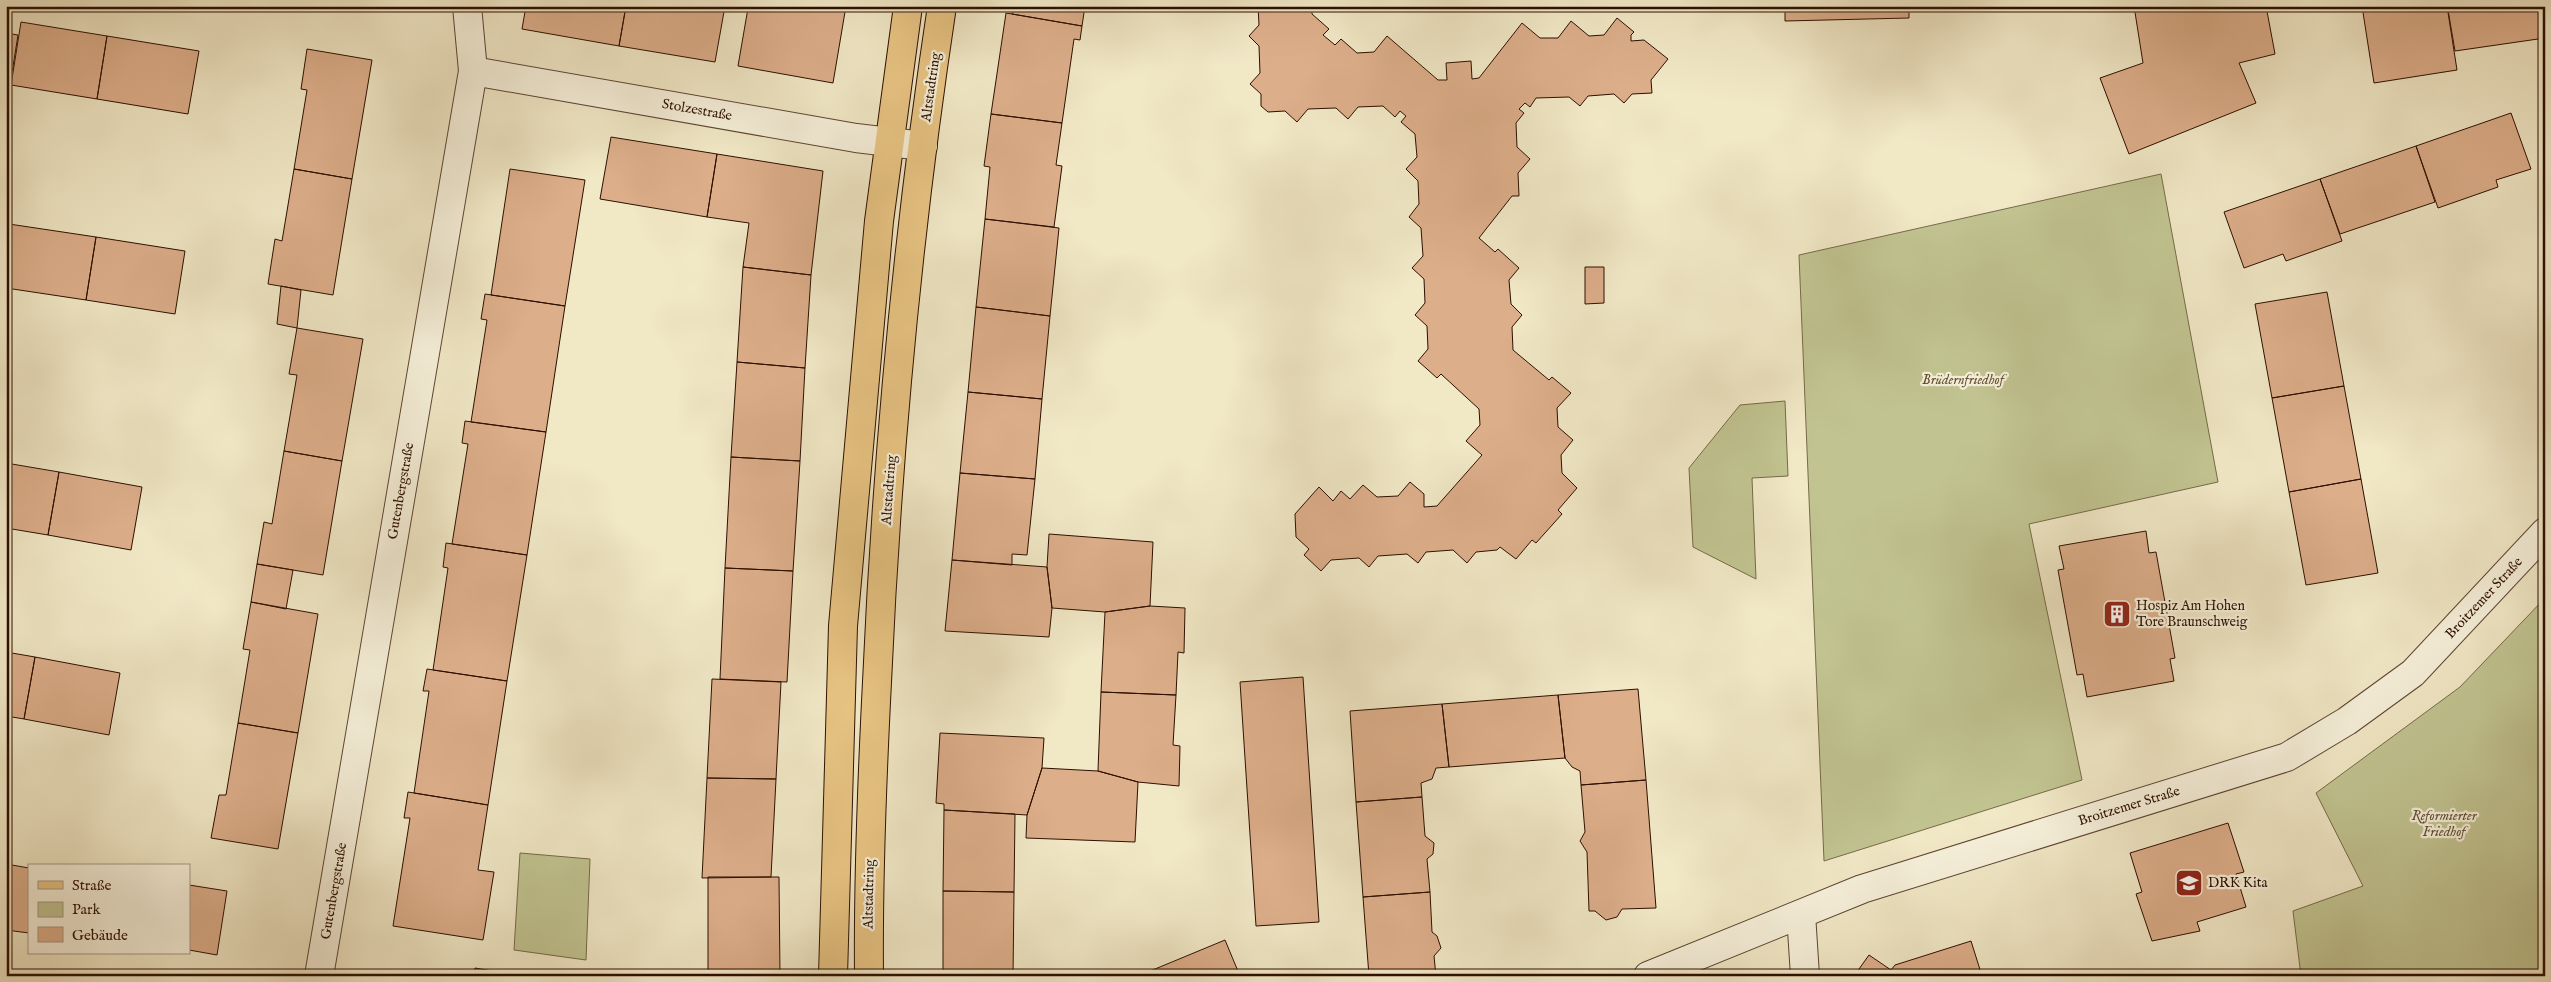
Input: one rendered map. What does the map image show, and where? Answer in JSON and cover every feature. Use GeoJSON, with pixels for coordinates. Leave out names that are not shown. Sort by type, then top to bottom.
{"type":"FeatureCollection","features":[{"type":"Feature","properties":{"kind":"main road"},"geometry":{"type":"LineString","coordinates":[[833,976],[843,626],[862,398],[888,141],[908,6]]}},
{"type":"Feature","properties":{"kind":"main road","name":"Altstadtring"},"geometry":{"type":"LineString","coordinates":[[869,976],[872,786],[881,591],[897,383],[923,146],[942,6]]}},
{"type":"Feature","properties":{"kind":"street","name":"Gutenbergstraße"},"geometry":{"type":"LineString","coordinates":[[319,976],[473,71],[467,6]]}},
{"type":"Feature","properties":{"kind":"street","name":"Stolzestraße"},"geometry":{"type":"LineString","coordinates":[[473,71],[856,138],[923,146]]}},
{"type":"Feature","properties":{"kind":"street","name":"Broitzemer Straße"},"geometry":{"type":"LineString","coordinates":[[1648,976],[1862,889],[2287,757],[2347,721],[2413,673],[2545,532]]}},
{"type":"Feature","properties":{"kind":"street"},"geometry":{"type":"LineString","coordinates":[[1801,914],[1805,976]]}},
{"type":"Feature","properties":{"kind":"green space","name":"Brüdernfriedhof"},"geometry":{"type":"Polygon","coordinates":[[[2161,174],[2218,482],[2029,524],[2082,780],[1824,861],[1799,255],[2161,174]]]}},
{"type":"Feature","properties":{"kind":"green space"},"geometry":{"type":"Polygon","coordinates":[[[1785,401],[1788,476],[1752,478],[1756,579],[1693,547],[1689,468],[1740,405],[1785,401]]]}},
{"type":"Feature","properties":{"kind":"green space","name":"Reformierter Friedhof"},"geometry":{"type":"Polygon","coordinates":[[[2545,598],[2545,976],[2301,976],[2293,911],[2363,886],[2316,793],[2460,687],[2545,598]]]}},
{"type":"Feature","properties":{"kind":"green space"},"geometry":{"type":"Polygon","coordinates":[[[520,853],[590,859],[586,960],[514,950],[520,853]]]}},
{"type":"Feature","properties":{"kind":"building"},"geometry":{"type":"Polygon","coordinates":[[[526,6],[626,6],[619,46],[522,29],[526,6]]]}},
{"type":"Feature","properties":{"kind":"building"},"geometry":{"type":"Polygon","coordinates":[[[626,6],[725,6],[715,62],[619,46],[626,6]]]}},
{"type":"Feature","properties":{"kind":"building"},"geometry":{"type":"Polygon","coordinates":[[[778,6],[846,6],[833,83],[738,66],[748,8],[777,11],[778,6]]]}},
{"type":"Feature","properties":{"kind":"building"},"geometry":{"type":"Polygon","coordinates":[[[1013,6],[1085,6],[1082,26],[1012,14],[1013,6]]]}},
{"type":"Feature","properties":{"kind":"building"},"geometry":{"type":"Polygon","coordinates":[[[1258,6],[1312,6],[1312,14],[1329,29],[1323,35],[1335,45],[1341,39],[1357,53],[1374,52],[1387,36],[1438,80],[1447,80],[1446,63],[1471,61],[1472,79],[1479,78],[1522,23],[1540,38],[1558,38],[1571,21],[1589,36],[1604,35],[1617,18],[1634,32],[1631,35],[1631,41],[1644,40],[1668,59],[1651,80],[1652,93],[1632,94],[1624,103],[1614,94],[1588,96],[1580,106],[1569,97],[1536,98],[1530,107],[1525,103],[1519,109],[1524,113],[1516,123],[1517,147],[1530,159],[1518,173],[1519,196],[1512,196],[1479,238],[1495,252],[1498,249],[1519,268],[1509,280],[1511,304],[1522,315],[1512,327],[1513,350],[1549,380],[1552,377],[1571,393],[1557,408],[1558,427],[1573,440],[1561,455],[1562,473],[1577,488],[1558,510],[1562,514],[1536,543],[1532,540],[1516,559],[1500,547],[1497,550],[1476,552],[1467,563],[1453,550],[1426,552],[1418,563],[1407,554],[1378,556],[1369,567],[1359,558],[1331,560],[1321,571],[1304,555],[1309,549],[1296,537],[1295,514],[1319,487],[1333,501],[1341,491],[1350,499],[1363,485],[1377,497],[1398,496],[1410,482],[1424,494],[1424,507],[1437,506],[1482,455],[1466,441],[1480,425],[1479,409],[1441,374],[1437,378],[1418,361],[1428,349],[1427,326],[1415,315],[1425,303],[1424,279],[1412,268],[1423,256],[1421,228],[1409,217],[1419,204],[1418,181],[1406,169],[1417,157],[1415,134],[1401,122],[1406,116],[1400,111],[1395,117],[1383,106],[1358,107],[1348,119],[1336,108],[1308,109],[1297,122],[1285,111],[1268,112],[1261,106],[1261,94],[1250,84],[1260,73],[1259,46],[1249,36],[1259,25],[1258,6]]]}},
{"type":"Feature","properties":{"kind":"building"},"geometry":{"type":"Polygon","coordinates":[[[1785,6],[1969,7],[1909,8],[1909,18],[1785,21],[1785,6]]]}},
{"type":"Feature","properties":{"kind":"building"},"geometry":{"type":"Polygon","coordinates":[[[2134,6],[2266,6],[2275,54],[2239,63],[2256,103],[2129,154],[2100,78],[2143,63],[2134,6]]]}},
{"type":"Feature","properties":{"kind":"building"},"geometry":{"type":"Polygon","coordinates":[[[2362,6],[2447,6],[2457,70],[2374,83],[2362,6]]]}},
{"type":"Feature","properties":{"kind":"building"},"geometry":{"type":"Polygon","coordinates":[[[2472,6],[2545,6],[2545,38],[2455,51],[2448,10],[2472,6]]]}},
{"type":"Feature","properties":{"kind":"building"},"geometry":{"type":"Polygon","coordinates":[[[1006,13],[1082,26],[1080,40],[1074,39],[1062,123],[991,114],[1006,13]]]}},
{"type":"Feature","properties":{"kind":"building"},"geometry":{"type":"Polygon","coordinates":[[[21,22],[107,36],[97,99],[11,85],[21,22]]]}},
{"type":"Feature","properties":{"kind":"building"},"geometry":{"type":"Polygon","coordinates":[[[6,33],[18,35],[8,98],[6,98],[6,33]]]}},
{"type":"Feature","properties":{"kind":"building"},"geometry":{"type":"Polygon","coordinates":[[[107,36],[199,51],[188,114],[97,99],[107,36]]]}},
{"type":"Feature","properties":{"kind":"building"},"geometry":{"type":"Polygon","coordinates":[[[307,49],[372,60],[352,179],[294,169],[307,90],[301,89],[307,49]]]}},
{"type":"Feature","properties":{"kind":"building"},"geometry":{"type":"Polygon","coordinates":[[[2511,113],[2531,169],[2496,180],[2498,187],[2438,208],[2416,146],[2511,113]]]}},
{"type":"Feature","properties":{"kind":"building"},"geometry":{"type":"Polygon","coordinates":[[[991,114],[1062,123],[1056,165],[1062,166],[1054,227],[985,219],[990,167],[984,166],[991,114]]]}},
{"type":"Feature","properties":{"kind":"building"},"geometry":{"type":"Polygon","coordinates":[[[611,137],[717,154],[707,217],[600,199],[611,137]]]}},
{"type":"Feature","properties":{"kind":"building"},"geometry":{"type":"Polygon","coordinates":[[[2416,146],[2435,202],[2340,234],[2320,179],[2416,146]]]}},
{"type":"Feature","properties":{"kind":"building"},"geometry":{"type":"Polygon","coordinates":[[[717,154],[823,171],[811,275],[743,267],[749,223],[707,217],[717,154]]]}},
{"type":"Feature","properties":{"kind":"building"},"geometry":{"type":"Polygon","coordinates":[[[294,169],[352,179],[333,295],[268,284],[275,239],[282,241],[294,169]]]}},
{"type":"Feature","properties":{"kind":"building"},"geometry":{"type":"Polygon","coordinates":[[[510,169],[585,180],[565,306],[491,295],[510,169]]]}},
{"type":"Feature","properties":{"kind":"building"},"geometry":{"type":"Polygon","coordinates":[[[2320,179],[2342,241],[2286,261],[2283,254],[2244,268],[2224,212],[2320,179]]]}},
{"type":"Feature","properties":{"kind":"building"},"geometry":{"type":"Polygon","coordinates":[[[985,219],[1059,228],[1050,316],[976,307],[985,219]]]}},
{"type":"Feature","properties":{"kind":"building"},"geometry":{"type":"Polygon","coordinates":[[[9,224],[96,237],[86,300],[6,288],[6,245],[9,224]]]}},
{"type":"Feature","properties":{"kind":"building"},"geometry":{"type":"Polygon","coordinates":[[[96,237],[185,251],[175,314],[86,300],[96,237]]]}},
{"type":"Feature","properties":{"kind":"building"},"geometry":{"type":"Polygon","coordinates":[[[743,267],[811,275],[805,368],[737,362],[743,267]]]}},
{"type":"Feature","properties":{"kind":"building"},"geometry":{"type":"Polygon","coordinates":[[[1585,267],[1604,267],[1604,303],[1585,304],[1585,267]]]}},
{"type":"Feature","properties":{"kind":"building"},"geometry":{"type":"Polygon","coordinates":[[[281,286],[301,290],[297,328],[277,324],[281,286]]]}},
{"type":"Feature","properties":{"kind":"building"},"geometry":{"type":"Polygon","coordinates":[[[2327,292],[2344,386],[2272,398],[2255,304],[2327,292]]]}},
{"type":"Feature","properties":{"kind":"building"},"geometry":{"type":"Polygon","coordinates":[[[485,294],[565,306],[546,432],[471,422],[487,320],[481,319],[485,294]]]}},
{"type":"Feature","properties":{"kind":"building"},"geometry":{"type":"Polygon","coordinates":[[[976,307],[1050,316],[1042,399],[968,392],[976,307]]]}},
{"type":"Feature","properties":{"kind":"building"},"geometry":{"type":"Polygon","coordinates":[[[297,328],[363,339],[342,461],[284,451],[297,375],[289,374],[297,328]]]}},
{"type":"Feature","properties":{"kind":"building"},"geometry":{"type":"Polygon","coordinates":[[[737,362],[805,368],[800,461],[731,457],[737,362]]]}},
{"type":"Feature","properties":{"kind":"building"},"geometry":{"type":"Polygon","coordinates":[[[2344,386],[2361,479],[2289,492],[2272,398],[2344,386]]]}},
{"type":"Feature","properties":{"kind":"building"},"geometry":{"type":"Polygon","coordinates":[[[968,392],[1042,399],[1035,479],[960,473],[968,392]]]}},
{"type":"Feature","properties":{"kind":"building"},"geometry":{"type":"Polygon","coordinates":[[[465,421],[546,432],[527,555],[452,544],[468,444],[462,443],[465,421]]]}},
{"type":"Feature","properties":{"kind":"building"},"geometry":{"type":"Polygon","coordinates":[[[284,451],[342,461],[323,575],[257,564],[264,522],[272,524],[284,451]]]}},
{"type":"Feature","properties":{"kind":"building"},"geometry":{"type":"Polygon","coordinates":[[[731,457],[800,461],[793,571],[725,568],[731,457]]]}},
{"type":"Feature","properties":{"kind":"building"},"geometry":{"type":"Polygon","coordinates":[[[6,463],[59,472],[48,535],[6,528],[6,463]]]}},
{"type":"Feature","properties":{"kind":"building"},"geometry":{"type":"Polygon","coordinates":[[[59,472],[142,487],[131,550],[48,535],[59,472]]]}},
{"type":"Feature","properties":{"kind":"building"},"geometry":{"type":"Polygon","coordinates":[[[960,473],[1035,479],[1027,555],[1012,554],[1012,565],[952,560],[960,473]]]}},
{"type":"Feature","properties":{"kind":"building"},"geometry":{"type":"Polygon","coordinates":[[[2361,479],[2378,573],[2306,585],[2289,492],[2361,479]]]}},
{"type":"Feature","properties":{"kind":"building","name":"Hospiz Am Hohen Tore Braunschweig"},"geometry":{"type":"Polygon","coordinates":[[[2146,531],[2149,553],[2156,552],[2175,658],[2170,659],[2174,681],[2087,697],[2083,674],[2077,675],[2058,570],[2064,569],[2059,546],[2146,531]]]}},
{"type":"Feature","properties":{"kind":"building"},"geometry":{"type":"Polygon","coordinates":[[[1049,534],[1153,542],[1150,606],[1105,612],[1052,608],[1047,567],[1049,534]]]}},
{"type":"Feature","properties":{"kind":"building"},"geometry":{"type":"Polygon","coordinates":[[[446,543],[527,555],[507,681],[433,670],[448,568],[443,567],[446,543]]]}},
{"type":"Feature","properties":{"kind":"building"},"geometry":{"type":"Polygon","coordinates":[[[952,560],[1047,567],[1052,608],[1049,637],[945,631],[952,560]]]}},
{"type":"Feature","properties":{"kind":"building"},"geometry":{"type":"Polygon","coordinates":[[[257,564],[293,570],[286,609],[251,602],[257,564]]]}},
{"type":"Feature","properties":{"kind":"building"},"geometry":{"type":"Polygon","coordinates":[[[725,568],[793,571],[787,682],[720,679],[725,568]]]}},
{"type":"Feature","properties":{"kind":"building"},"geometry":{"type":"Polygon","coordinates":[[[251,602],[318,614],[298,733],[238,723],[250,650],[243,649],[251,602]]]}},
{"type":"Feature","properties":{"kind":"building"},"geometry":{"type":"Polygon","coordinates":[[[1150,606],[1185,608],[1184,653],[1178,652],[1176,695],[1101,692],[1105,612],[1150,606]]]}},
{"type":"Feature","properties":{"kind":"building"},"geometry":{"type":"Polygon","coordinates":[[[6,652],[35,657],[24,719],[6,716],[6,652]]]}},
{"type":"Feature","properties":{"kind":"building"},"geometry":{"type":"Polygon","coordinates":[[[35,657],[120,673],[109,735],[24,719],[35,657]]]}},
{"type":"Feature","properties":{"kind":"building"},"geometry":{"type":"Polygon","coordinates":[[[427,669],[507,681],[488,805],[414,793],[429,691],[423,691],[427,669]]]}},
{"type":"Feature","properties":{"kind":"building"},"geometry":{"type":"Polygon","coordinates":[[[1303,677],[1319,922],[1256,926],[1240,682],[1303,677]]]}},
{"type":"Feature","properties":{"kind":"building"},"geometry":{"type":"Polygon","coordinates":[[[712,679],[781,682],[776,779],[707,778],[712,679]]]}},
{"type":"Feature","properties":{"kind":"building"},"geometry":{"type":"Polygon","coordinates":[[[1638,689],[1646,780],[1581,785],[1580,771],[1572,767],[1565,758],[1558,695],[1638,689]]]}},
{"type":"Feature","properties":{"kind":"building"},"geometry":{"type":"Polygon","coordinates":[[[1101,692],[1176,695],[1173,745],[1180,746],[1179,786],[1138,782],[1098,771],[1101,692]]]}},
{"type":"Feature","properties":{"kind":"building"},"geometry":{"type":"Polygon","coordinates":[[[1558,695],[1565,758],[1449,767],[1442,704],[1558,695]]]}},
{"type":"Feature","properties":{"kind":"building"},"geometry":{"type":"Polygon","coordinates":[[[1442,704],[1449,767],[1436,768],[1432,779],[1421,783],[1422,797],[1356,802],[1350,711],[1442,704]]]}},
{"type":"Feature","properties":{"kind":"building"},"geometry":{"type":"Polygon","coordinates":[[[238,723],[298,733],[278,849],[211,838],[219,795],[226,795],[238,723]]]}},
{"type":"Feature","properties":{"kind":"building"},"geometry":{"type":"Polygon","coordinates":[[[940,733],[1044,738],[1042,768],[1027,815],[944,810],[944,804],[936,803],[940,733]]]}},
{"type":"Feature","properties":{"kind":"building"},"geometry":{"type":"Polygon","coordinates":[[[1042,768],[1098,771],[1138,782],[1135,842],[1026,838],[1027,815],[1042,768]]]}},
{"type":"Feature","properties":{"kind":"building"},"geometry":{"type":"Polygon","coordinates":[[[707,778],[776,779],[771,877],[702,878],[707,778]]]}},
{"type":"Feature","properties":{"kind":"building"},"geometry":{"type":"Polygon","coordinates":[[[1646,780],[1656,908],[1622,909],[1617,917],[1606,920],[1595,911],[1589,911],[1587,852],[1580,841],[1585,832],[1581,785],[1646,780]]]}},
{"type":"Feature","properties":{"kind":"building"},"geometry":{"type":"Polygon","coordinates":[[[408,792],[488,805],[478,870],[494,872],[483,940],[393,926],[410,818],[404,818],[408,792]]]}},
{"type":"Feature","properties":{"kind":"building"},"geometry":{"type":"Polygon","coordinates":[[[1422,797],[1425,836],[1434,843],[1433,854],[1427,859],[1430,892],[1363,897],[1356,802],[1422,797]]]}},
{"type":"Feature","properties":{"kind":"building"},"geometry":{"type":"Polygon","coordinates":[[[944,810],[1015,814],[1014,892],[943,891],[944,810]]]}},
{"type":"Feature","properties":{"kind":"building","name":"DRK Kita"},"geometry":{"type":"Polygon","coordinates":[[[2228,823],[2244,872],[2236,874],[2246,907],[2197,922],[2200,931],[2152,941],[2136,894],[2142,892],[2130,853],[2228,823]]]}},
{"type":"Feature","properties":{"kind":"building"},"geometry":{"type":"Polygon","coordinates":[[[6,864],[28,868],[28,933],[6,930],[6,864]]]}},
{"type":"Feature","properties":{"kind":"building"},"geometry":{"type":"Polygon","coordinates":[[[708,877],[779,877],[780,976],[708,976],[708,877]]]}},
{"type":"Feature","properties":{"kind":"building"},"geometry":{"type":"Polygon","coordinates":[[[190,885],[227,891],[217,955],[190,950],[190,885]]]}},
{"type":"Feature","properties":{"kind":"building"},"geometry":{"type":"Polygon","coordinates":[[[943,891],[1014,892],[1013,976],[943,976],[943,891]]]}},
{"type":"Feature","properties":{"kind":"building"},"geometry":{"type":"Polygon","coordinates":[[[1430,892],[1432,932],[1437,936],[1441,948],[1434,956],[1436,976],[1369,976],[1363,897],[1430,892]]]}},
{"type":"Feature","properties":{"kind":"building"},"geometry":{"type":"Polygon","coordinates":[[[1225,940],[1240,976],[1143,976],[1143,974],[1225,940]]]}},
{"type":"Feature","properties":{"kind":"building"},"geometry":{"type":"Polygon","coordinates":[[[1971,941],[1982,976],[1854,976],[1869,955],[1891,970],[1895,965],[1971,941]]]}},
{"type":"Feature","properties":{"kind":"building"},"geometry":{"type":"Polygon","coordinates":[[[475,968],[522,976],[474,976],[475,968]]]}},
{"type":"Feature","properties":{"kind":"place","name":"Hospiz Am Hohen Tore Braunschweig"},"geometry":{"type":"Point","coordinates":[2117,614]}},
{"type":"Feature","properties":{"kind":"place","name":"DRK Kita"},"geometry":{"type":"Point","coordinates":[2189,883]}}]}
